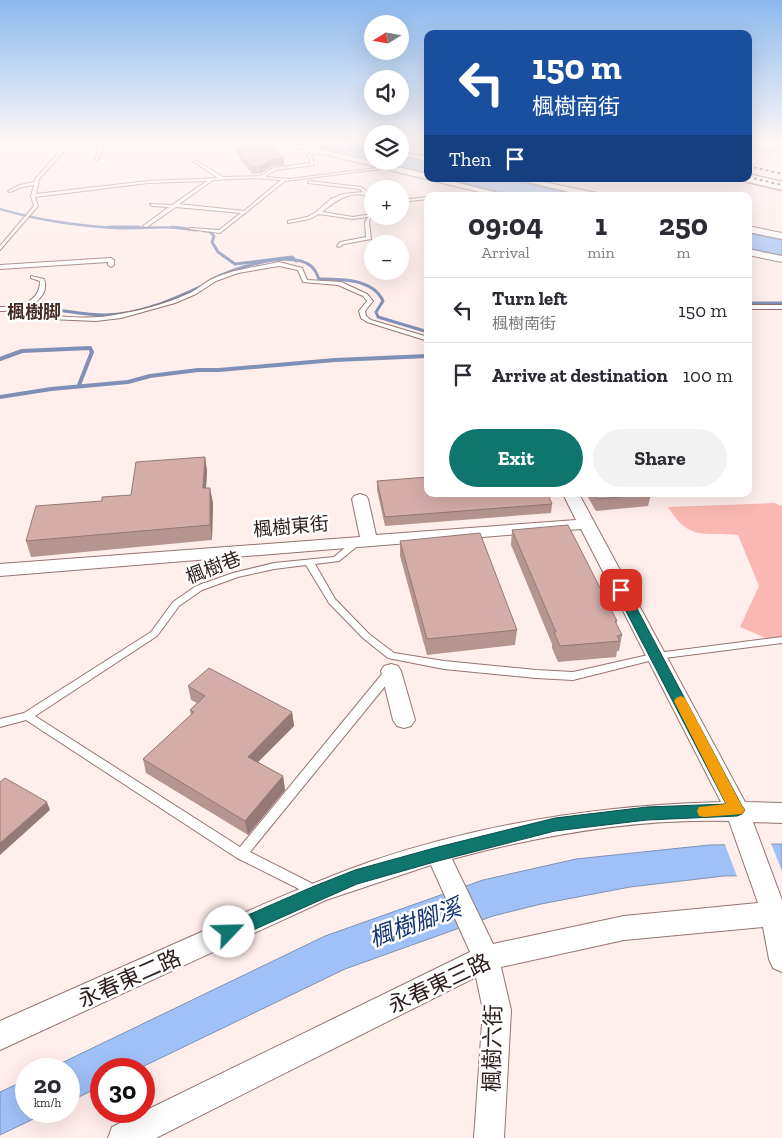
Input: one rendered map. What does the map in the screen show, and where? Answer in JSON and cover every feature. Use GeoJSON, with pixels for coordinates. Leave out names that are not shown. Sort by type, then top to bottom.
{"type":"FeatureCollection","features":[{"type":"Feature","properties":{"kind":"street"},"geometry":{"type":"LineString","coordinates":[[752,230],[782,236]]}},
{"type":"Feature","properties":{"kind":"street"},"geometry":{"type":"LineString","coordinates":[[752,253],[782,259]]}},
{"type":"Feature","properties":{"kind":"street"},"geometry":{"type":"LineString","coordinates":[[572,497],[737,810],[778,913],[782,959]]}},
{"type":"Feature","properties":{"kind":"street"},"geometry":{"type":"LineString","coordinates":[[360,499],[363,542]]}},
{"type":"Feature","properties":{"kind":"street","name":"楓樹東街"},"geometry":{"type":"LineString","coordinates":[[0,570],[585,524]]}},
{"type":"Feature","properties":{"kind":"street"},"geometry":{"type":"LineString","coordinates":[[391,671],[404,720]]}},
{"type":"Feature","properties":{"kind":"street","name":"永春東二路"},"geometry":{"type":"LineString","coordinates":[[0,1036],[318,892],[355,878],[438,854],[555,825],[647,813],[737,810],[782,813]]}},
{"type":"Feature","properties":{"kind":"street","name":"楓樹六街"},"geometry":{"type":"LineString","coordinates":[[438,854],[486,958],[497,1010],[489,1138]]}},
{"type":"Feature","properties":{"kind":"street","name":"永春東三路"},"geometry":{"type":"LineString","coordinates":[[123,1138],[486,958],[624,928],[778,913]]}},
{"type":"Feature","properties":{"kind":"lane"},"geometry":{"type":"LineString","coordinates":[[0,250],[36,206],[33,196]]}},
{"type":"Feature","properties":{"kind":"lane"},"geometry":{"type":"LineString","coordinates":[[145,226],[188,196]]}},
{"type":"Feature","properties":{"kind":"lane"},"geometry":{"type":"LineString","coordinates":[[190,229],[220,232],[266,196]]}},
{"type":"Feature","properties":{"kind":"lane"},"geometry":{"type":"LineString","coordinates":[[290,222],[308,218],[318,213],[333,200],[343,196]]}},
{"type":"Feature","properties":{"kind":"lane"},"geometry":{"type":"LineString","coordinates":[[409,200],[424,198]]}},
{"type":"Feature","properties":{"kind":"lane"},"geometry":{"type":"LineString","coordinates":[[152,205],[245,212]]}},
{"type":"Feature","properties":{"kind":"lane"},"geometry":{"type":"LineString","coordinates":[[318,213],[353,218],[364,217]]}},
{"type":"Feature","properties":{"kind":"lane"},"geometry":{"type":"LineString","coordinates":[[339,246],[342,243],[369,238],[367,225]]}},
{"type":"Feature","properties":{"kind":"lane"},"geometry":{"type":"LineString","coordinates":[[0,267],[100,259],[111,260],[111,265]]}},
{"type":"Feature","properties":{"kind":"lane"},"geometry":{"type":"LineString","coordinates":[[0,309],[30,308],[39,315],[49,317],[96,318],[121,316],[173,302],[194,293],[214,280],[228,275],[279,264],[300,269],[305,281],[339,283],[365,295],[370,301],[362,311],[363,317],[369,322],[424,338]]}},
{"type":"Feature","properties":{"kind":"lane"},"geometry":{"type":"LineString","coordinates":[[0,304],[33,304],[40,296],[43,284],[42,280],[33,277]]}},
{"type":"Feature","properties":{"kind":"lane"},"geometry":{"type":"LineString","coordinates":[[752,306],[782,307]]}},
{"type":"Feature","properties":{"kind":"lane","name":"楓樹巷"},"geometry":{"type":"LineString","coordinates":[[0,723],[27,716],[154,634],[176,604],[199,588],[236,575],[274,566],[336,560],[363,542]]}},
{"type":"Feature","properties":{"kind":"lane"},"geometry":{"type":"LineString","coordinates":[[309,562],[332,601],[366,636],[391,656],[462,667],[573,676],[657,656],[782,640]]}},
{"type":"Feature","properties":{"kind":"lane"},"geometry":{"type":"LineString","coordinates":[[241,854],[391,671]]}},
{"type":"Feature","properties":{"kind":"lane"},"geometry":{"type":"LineString","coordinates":[[27,716],[241,854],[318,892]]}},
{"type":"Feature","properties":{"kind":"shaded area"},"geometry":{"type":"Polygon","coordinates":[[[774,503],[782,506],[782,645],[740,627],[759,586],[738,535],[706,534],[690,530],[676,518],[668,507],[774,503]]]}},
{"type":"Feature","properties":{"kind":"water"},"geometry":{"type":"Polygon","coordinates":[[[752,234],[782,240],[782,256],[752,249],[752,234]]]}},
{"type":"Feature","properties":{"kind":"water","name":"楓樹腳溪"},"geometry":{"type":"Polygon","coordinates":[[[782,844],[782,875],[724,876],[630,887],[541,904],[493,916],[345,969],[155,1061],[155,1058],[90,1058],[90,1092],[80,1096],[80,1058],[72,1058],[325,936],[483,880],[576,859],[709,845],[782,844]]]}},
{"type":"Feature","properties":{"kind":"water"},"geometry":{"type":"Polygon","coordinates":[[[15,1085],[15,1123],[25,1123],[0,1135],[0,1092],[15,1085]]]}},
{"type":"Feature","properties":{"kind":"pier"},"geometry":{"type":"Polygon","coordinates":[[[770,841],[782,871],[782,878],[738,879],[724,842],[770,841]]]}},
{"type":"Feature","properties":{"kind":"building"},"geometry":{"type":"Polygon","coordinates":[[[205,457],[203,488],[210,488],[210,525],[26,541],[36,506],[102,501],[102,497],[131,495],[136,462],[205,457]]]}},
{"type":"Feature","properties":{"kind":"building"},"geometry":{"type":"Polygon","coordinates":[[[424,477],[424,497],[549,497],[552,504],[385,517],[377,481],[424,477]]]}},
{"type":"Feature","properties":{"kind":"building"},"geometry":{"type":"Polygon","coordinates":[[[596,497],[619,497],[598,499],[596,497]]]}},
{"type":"Feature","properties":{"kind":"building"},"geometry":{"type":"Polygon","coordinates":[[[568,525],[617,621],[615,621],[622,635],[617,636],[620,641],[560,646],[554,632],[556,632],[512,530],[568,525]]]}},
{"type":"Feature","properties":{"kind":"building"},"geometry":{"type":"Polygon","coordinates":[[[480,533],[517,630],[427,639],[400,541],[480,533]]]}},
{"type":"Feature","properties":{"kind":"building"},"geometry":{"type":"Polygon","coordinates":[[[209,668],[292,712],[248,757],[283,776],[245,821],[143,759],[194,712],[190,710],[205,696],[188,686],[209,668]]]}},
{"type":"Feature","properties":{"kind":"building"},"geometry":{"type":"Polygon","coordinates":[[[5,778],[47,802],[0,843],[0,782],[5,778]]]}},
{"type":"Feature","properties":{"kind":"waterway"},"geometry":{"type":"LineString","coordinates":[[0,209],[58,222],[88,226],[178,228]]}},
{"type":"Feature","properties":{"kind":"waterway"},"geometry":{"type":"LineString","coordinates":[[109,227],[139,227]]}},
{"type":"Feature","properties":{"kind":"waterway"},"geometry":{"type":"LineString","coordinates":[[172,227],[178,228]]}},
{"type":"Feature","properties":{"kind":"waterway"},"geometry":{"type":"LineString","coordinates":[[178,228],[182,228]]}},
{"type":"Feature","properties":{"kind":"waterway"},"geometry":{"type":"LineString","coordinates":[[178,228],[196,230]]}},
{"type":"Feature","properties":{"kind":"waterway"},"geometry":{"type":"LineString","coordinates":[[205,231],[209,231],[214,236],[212,242],[218,252],[235,264],[292,257],[295,260]]}},
{"type":"Feature","properties":{"kind":"waterway"},"geometry":{"type":"LineString","coordinates":[[211,280],[261,262],[295,260]]}},
{"type":"Feature","properties":{"kind":"waterway"},"geometry":{"type":"LineString","coordinates":[[295,260],[311,266],[319,279],[355,281],[372,288],[383,301],[376,312],[378,317],[424,331]]}},
{"type":"Feature","properties":{"kind":"waterway"},"geometry":{"type":"LineString","coordinates":[[28,309],[47,309],[95,315],[118,314],[156,305],[204,285]]}},
{"type":"Feature","properties":{"kind":"waterway"},"geometry":{"type":"LineString","coordinates":[[752,303],[782,303]]}},
{"type":"Feature","properties":{"kind":"waterway"},"geometry":{"type":"LineString","coordinates":[[0,359],[22,351],[90,348],[92,352],[79,385]]}},
{"type":"Feature","properties":{"kind":"waterway"},"geometry":{"type":"LineString","coordinates":[[0,397],[51,389],[128,382],[150,376],[198,370],[219,370],[335,360],[424,356]]}},
{"type":"Feature","properties":{"kind":"slow traffic"},"geometry":{"type":"LineString","coordinates":[[681,701],[737,810],[704,811]]}},
{"type":"Feature","properties":{"kind":"district","name":"楓樹脚"},"geometry":{"type":"Point","coordinates":[34,312]}},
{"type":"Feature","properties":{"kind":"route"},"geometry":{"type":"LineString","coordinates":[[229,932],[318,892],[355,878],[467,846],[555,825],[647,813],[737,810],[621,590]]}}]}
